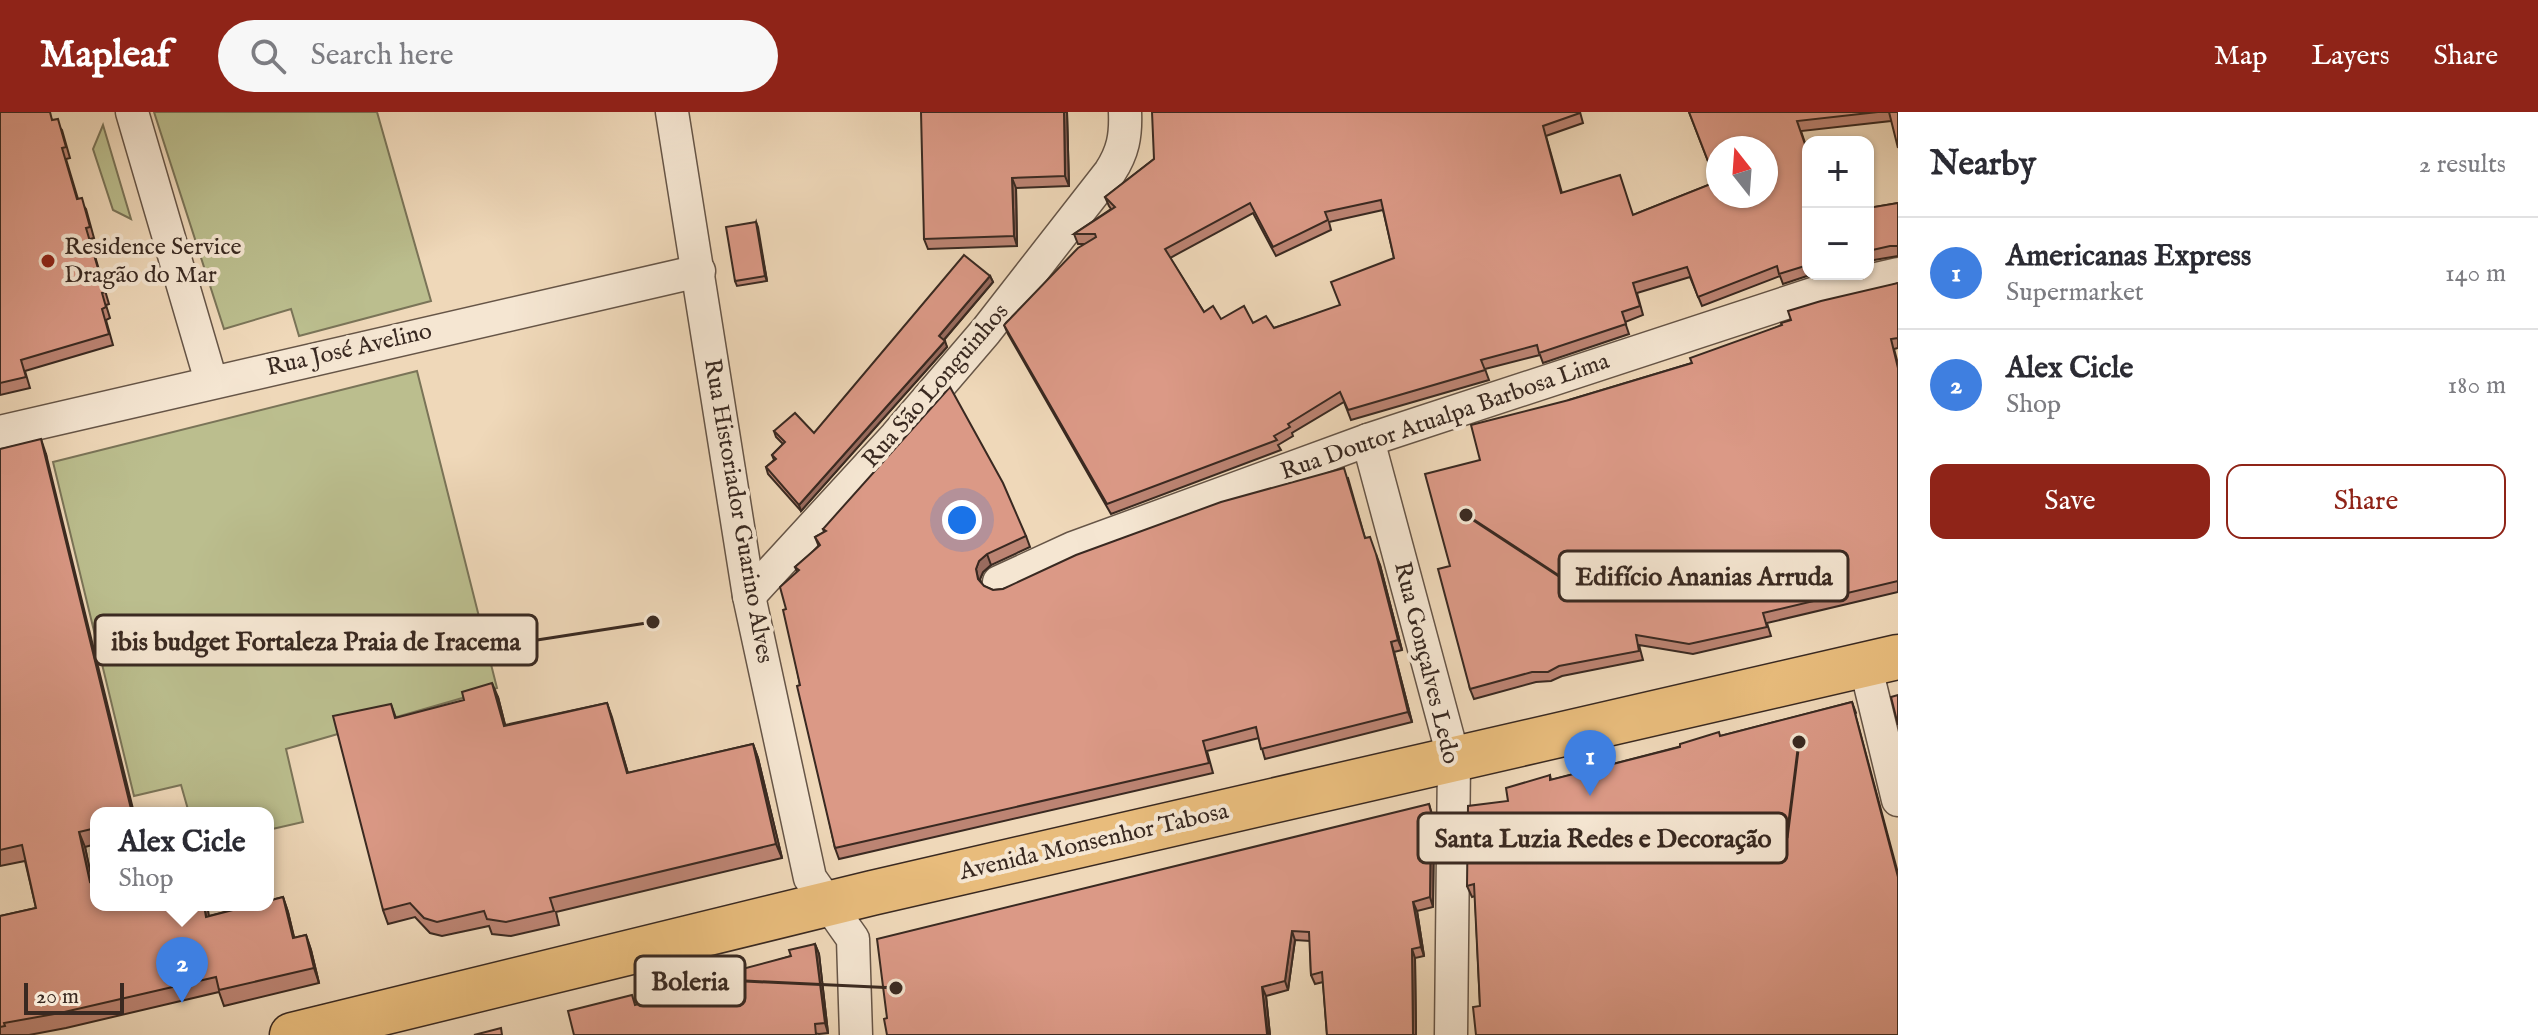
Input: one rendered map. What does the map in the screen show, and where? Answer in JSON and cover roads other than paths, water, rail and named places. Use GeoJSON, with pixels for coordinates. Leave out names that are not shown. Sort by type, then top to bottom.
{"type":"FeatureCollection","features":[{"type":"Feature","properties":{"kind":"main road","name":"Avenida Monsenhor Tabosa"},"geometry":{"type":"LineString","coordinates":[[292,1035],[828,904],[1882,660]]}},
{"type":"Feature","properties":{"kind":"street"},"geometry":{"type":"LineString","coordinates":[[132,112],[211,381]]}},
{"type":"Feature","properties":{"kind":"street","name":"Rua Historiador Guarino Alves"},"geometry":{"type":"LineString","coordinates":[[672,112],[749,596],[810,878],[853,939],[856,1035]]}},
{"type":"Feature","properties":{"kind":"street","name":"Rua São Longuinhos"},"geometry":{"type":"LineString","coordinates":[[749,596],[896,436],[986,331],[1113,167],[1124,145],[1125,112]]}},
{"type":"Feature","properties":{"kind":"street","name":"Rua José Avelino"},"geometry":{"type":"LineString","coordinates":[[0,432],[699,271]]}},
{"type":"Feature","properties":{"kind":"street","name":"Rua Doutor Atualpa Barbosa Lima"},"geometry":{"type":"LineString","coordinates":[[999,582],[1073,548],[1368,440],[1819,292],[1898,274]]}},
{"type":"Feature","properties":{"kind":"street","name":"Rua Gonçalves Ledo"},"geometry":{"type":"LineString","coordinates":[[1368,440],[1454,760],[1451,1035]]}},
{"type":"Feature","properties":{"kind":"street"},"geometry":{"type":"LineString","coordinates":[[1882,660],[1898,800]]}},
{"type":"Feature","properties":{"kind":"place","name":"Residence Service Dragão do Mar"},"geometry":{"type":"Point","coordinates":[48,261]}},
{"type":"Feature","properties":{"kind":"place","name":"Edifício Ananias Arruda"},"geometry":{"type":"Point","coordinates":[1466,515]}},
{"type":"Feature","properties":{"kind":"place","name":"ibis budget Fortaleza Praia de Iracema"},"geometry":{"type":"Point","coordinates":[653,622]}},
{"type":"Feature","properties":{"kind":"place","name":"Santa Luzia Redes e Decoração"},"geometry":{"type":"Point","coordinates":[1799,742]}},
{"type":"Feature","properties":{"kind":"place","name":"Americanas Express"},"geometry":{"type":"Point","coordinates":[1590,796]}},
{"type":"Feature","properties":{"kind":"place","name":"Boleria"},"geometry":{"type":"Point","coordinates":[896,988]}},
{"type":"Feature","properties":{"kind":"place","name":"Alex Cicle"},"geometry":{"type":"Point","coordinates":[182,1003]}}]}
